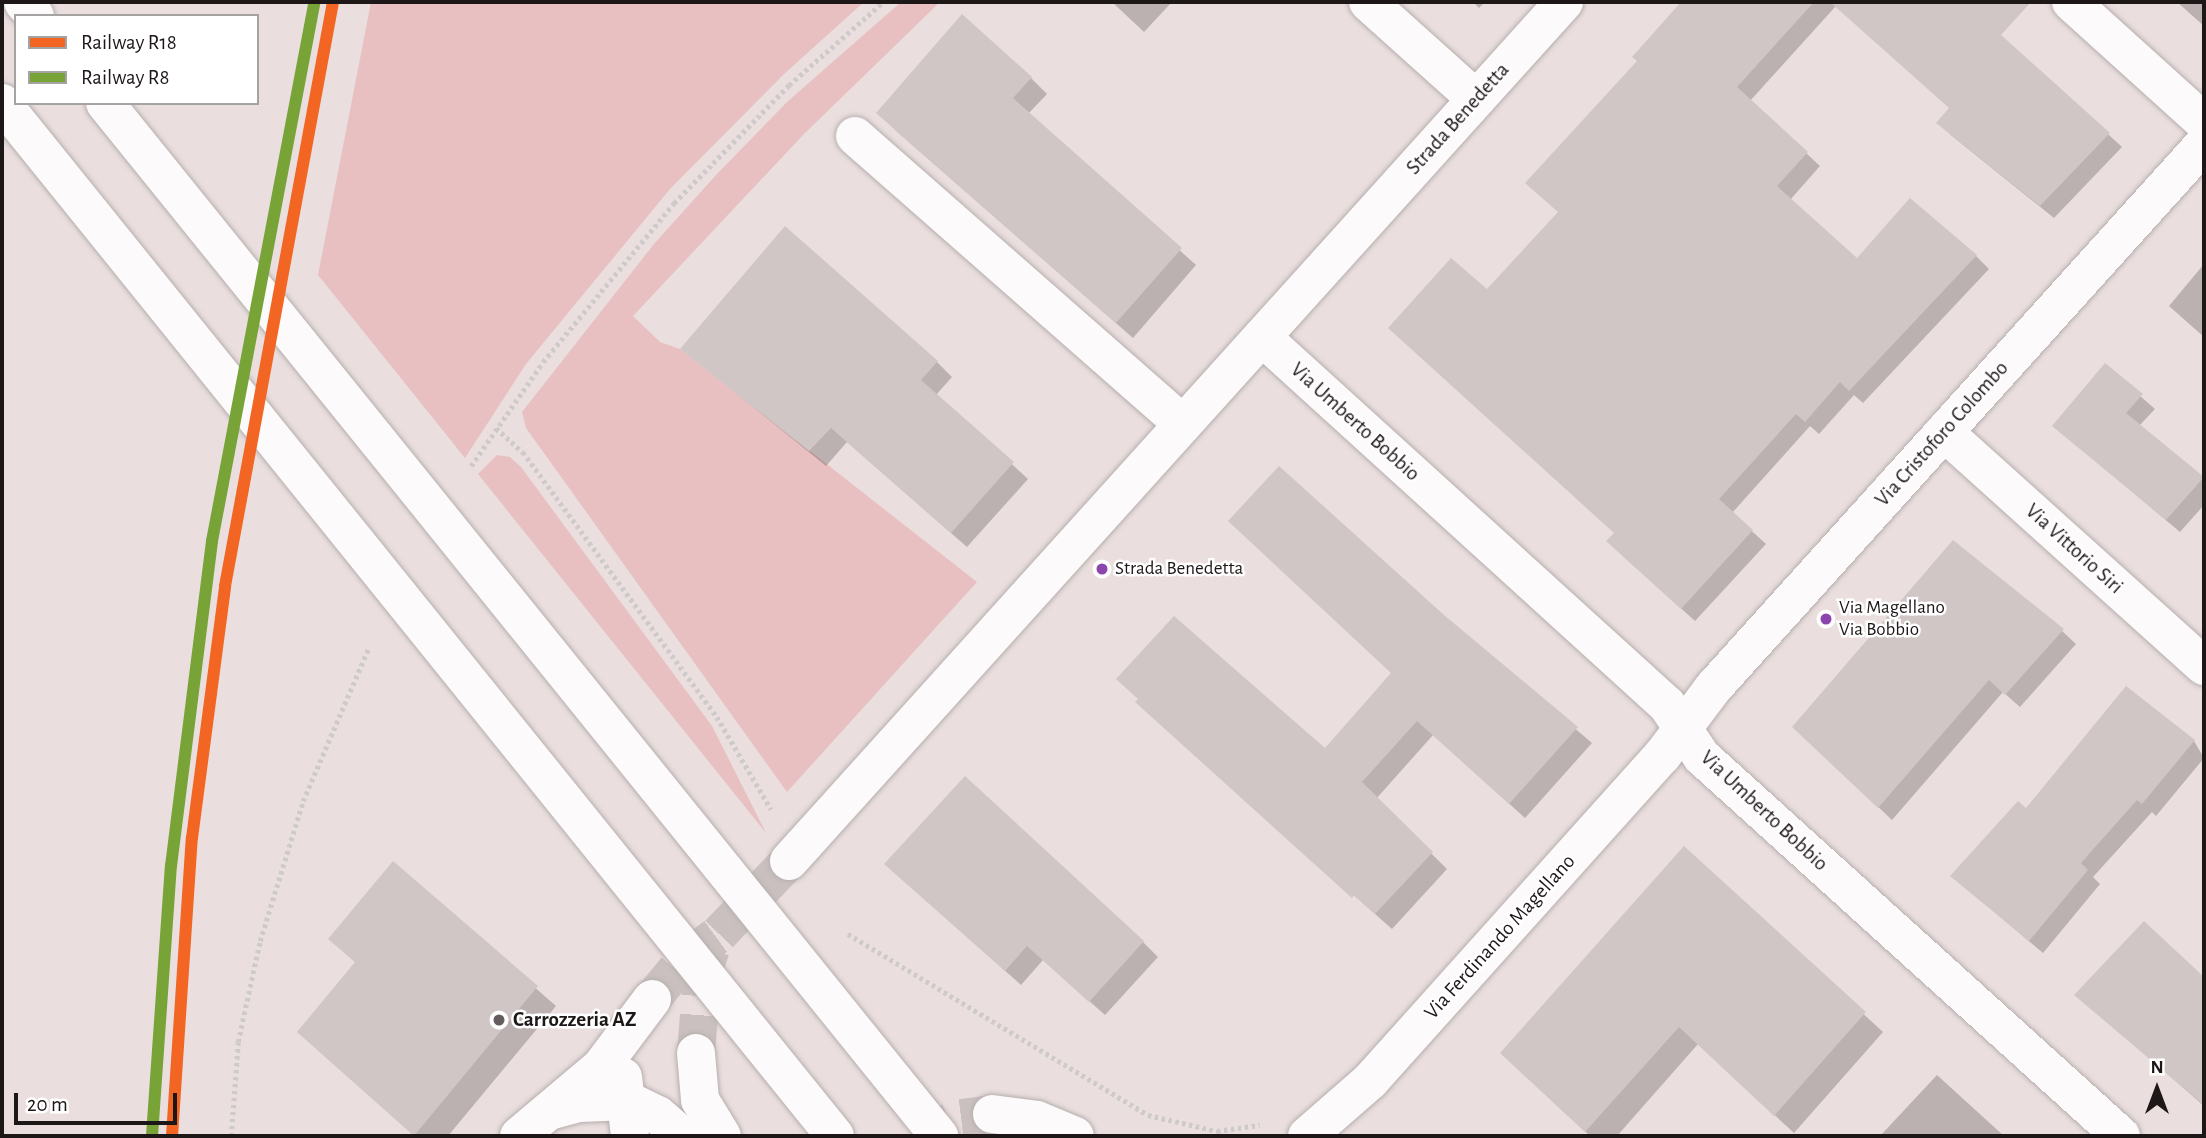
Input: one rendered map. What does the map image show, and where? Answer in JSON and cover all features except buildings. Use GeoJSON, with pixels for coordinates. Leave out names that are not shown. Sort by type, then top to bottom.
{"type":"FeatureCollection","features":[{"type":"Feature","properties":{"kind":"main road"},"geometry":{"type":"LineString","coordinates":[[1368,2],[1476,99]]}},
{"type":"Feature","properties":{"kind":"main road","name":"Strada Benedetta"},"geometry":{"type":"LineString","coordinates":[[795,854],[1564,2]]}},
{"type":"Feature","properties":{"kind":"main road"},"geometry":{"type":"LineString","coordinates":[[2071,2],[2204,122]]}},
{"type":"Feature","properties":{"kind":"main road"},"geometry":{"type":"LineString","coordinates":[[2,103],[835,1136]]}},
{"type":"Feature","properties":{"kind":"main road"},"geometry":{"type":"LineString","coordinates":[[107,105],[939,1136]]}},
{"type":"Feature","properties":{"kind":"main road"},"geometry":{"type":"LineString","coordinates":[[855,136],[1183,424]]}},
{"type":"Feature","properties":{"kind":"main road","name":"Via Cristoforo Colombo"},"geometry":{"type":"LineString","coordinates":[[1683,727],[1713,688],[2204,144]]}},
{"type":"Feature","properties":{"kind":"main road","name":"Via Umberto Bobbio"},"geometry":{"type":"LineString","coordinates":[[1262,337],[1667,705],[1702,757],[2121,1136]]}},
{"type":"Feature","properties":{"kind":"main road","name":"Via Vittorio Siri"},"geometry":{"type":"LineString","coordinates":[[1944,432],[2204,666]]}},
{"type":"Feature","properties":{"kind":"main road","name":"Via Ferdinando Magellano"},"geometry":{"type":"LineString","coordinates":[[1317,1128],[1370,1082],[1683,727]]}},
{"type":"Feature","properties":{"kind":"main road"},"geometry":{"type":"LineString","coordinates":[[526,1129],[601,1067],[647,1006],[625,1057],[627,1118]]}},
{"type":"Feature","properties":{"kind":"main road"},"geometry":{"type":"LineString","coordinates":[[696,1053],[700,1100],[722,1136]]}},
{"type":"Feature","properties":{"kind":"main road"},"geometry":{"type":"LineString","coordinates":[[526,1129],[579,1103],[627,1118],[647,1109],[682,1136]]}},
{"type":"Feature","properties":{"kind":"main road"},"geometry":{"type":"LineString","coordinates":[[992,1114],[1037,1120],[1075,1136]]}},
{"type":"Feature","properties":{"kind":"path"},"geometry":{"type":"LineString","coordinates":[[471,466],[542,362],[674,203],[789,85],[883,2]]}},
{"type":"Feature","properties":{"kind":"path"},"geometry":{"type":"LineString","coordinates":[[496,428],[523,452],[717,717],[782,826],[795,854]]}},
{"type":"Feature","properties":{"kind":"path"},"geometry":{"type":"LineString","coordinates":[[231,1136],[238,1042],[260,941],[303,801],[369,647]]}},
{"type":"Feature","properties":{"kind":"path"},"geometry":{"type":"LineString","coordinates":[[848,933],[1148,1115],[1217,1130],[1238,1131],[1265,1123]]}},
{"type":"Feature","properties":{"kind":"shaded area"},"geometry":{"type":"Polygon","coordinates":[[[371,2],[864,2],[784,74],[670,189],[526,364],[465,458],[318,275],[371,2]]]}},
{"type":"Feature","properties":{"kind":"shaded area"},"geometry":{"type":"Polygon","coordinates":[[[901,2],[940,2],[804,134],[633,316],[660,342],[680,349],[977,582],[787,792],[526,428],[522,412],[654,244],[716,175],[787,102],[901,2]]]}},
{"type":"Feature","properties":{"kind":"shaded area"},"geometry":{"type":"Polygon","coordinates":[[[497,455],[510,457],[521,467],[712,726],[766,833],[478,474],[497,455]]]}},
{"type":"Feature","properties":{"kind":"tunnel"},"geometry":{"type":"LineString","coordinates":[[652,999],[685,959],[719,934],[789,861]]}},
{"type":"Feature","properties":{"kind":"tunnel"},"geometry":{"type":"LineString","coordinates":[[696,1053],[702,976],[711,949]]}},
{"type":"Feature","properties":{"kind":"tunnel"},"geometry":{"type":"LineString","coordinates":[[914,1136],[961,1118],[992,1114]]}},
{"type":"Feature","properties":{"kind":"rail line","name":"R18"},"geometry":{"type":"LineString","coordinates":[[172,1136],[192,838],[225,586],[333,2]]}},
{"type":"Feature","properties":{"kind":"rail line","name":"R8"},"geometry":{"type":"LineString","coordinates":[[152,1136],[171,866],[212,541],[314,5]]}},
{"type":"Feature","properties":{"kind":"place","name":"Strada Benedetta"},"geometry":{"type":"Point","coordinates":[1102,569]}},
{"type":"Feature","properties":{"kind":"place","name":"Via Magellano Via Bobbio"},"geometry":{"type":"Point","coordinates":[1826,619]}},
{"type":"Feature","properties":{"kind":"place","name":"Carrozzeria AZ"},"geometry":{"type":"Point","coordinates":[499,1020]}}]}
